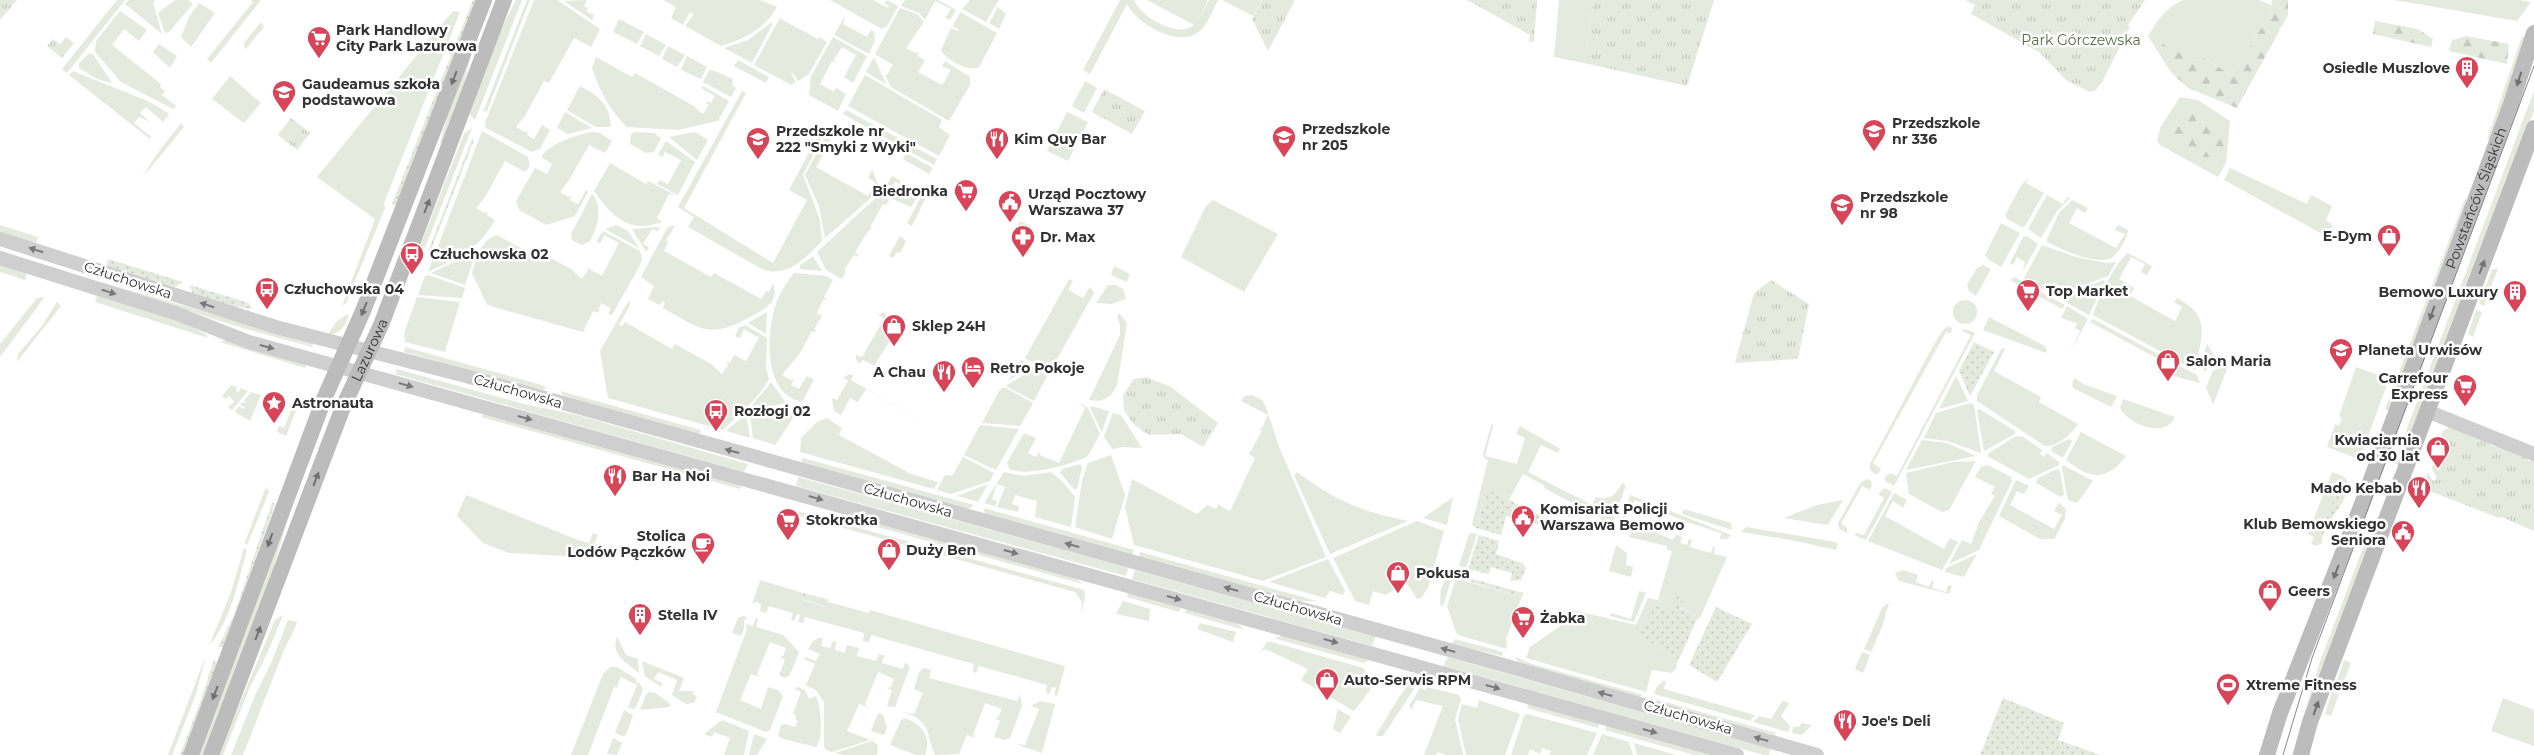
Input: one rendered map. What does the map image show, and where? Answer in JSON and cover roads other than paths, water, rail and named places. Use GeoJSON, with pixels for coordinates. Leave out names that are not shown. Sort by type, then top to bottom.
{"type":"FeatureCollection","features":[{"type":"Feature","properties":{"kind":"main road","name":"Lazurowa"},"geometry":{"type":"LineString","coordinates":[[191,755],[247,610],[272,533],[484,0]]}},
{"type":"Feature","properties":{"kind":"main road","name":"Lazurowa"},"geometry":{"type":"LineString","coordinates":[[211,755],[359,372],[434,187],[504,0]]}},
{"type":"Feature","properties":{"kind":"main road","name":"Powstańców Śląskich"},"geometry":{"type":"LineString","coordinates":[[2267,755],[2280,714],[2362,504],[2511,104],[2534,33]]}},
{"type":"Feature","properties":{"kind":"main road"},"geometry":{"type":"LineString","coordinates":[[2301,755],[2314,713],[2534,128]]}},
{"type":"Feature","properties":{"kind":"street","name":"Człuchowska"},"geometry":{"type":"LineString","coordinates":[[0,239],[265,324],[369,350],[1506,666],[1817,755]]}},
{"type":"Feature","properties":{"kind":"street","name":"Człuchowska"},"geometry":{"type":"LineString","coordinates":[[0,258],[175,313],[249,342],[1737,755]]}},
{"type":"Feature","properties":{"kind":"street"},"geometry":{"type":"LineString","coordinates":[[2427,410],[2534,454]]}},
{"type":"Feature","properties":{"kind":"tram line"},"geometry":{"type":"LineString","coordinates":[[2283,755],[2312,658],[2534,66]]}},
{"type":"Feature","properties":{"kind":"place","name":"Park Handlowy City Park Lazurowa"},"geometry":{"type":"Point","coordinates":[319,59]}},
{"type":"Feature","properties":{"kind":"place","name":"Osiedle Muszlove"},"geometry":{"type":"Point","coordinates":[2467,89]}},
{"type":"Feature","properties":{"kind":"place","name":"Gaudeamus szkoła podstawowa"},"geometry":{"type":"Point","coordinates":[284,113]}},
{"type":"Feature","properties":{"kind":"place","name":"Przedszkole nr 336"},"geometry":{"type":"Point","coordinates":[1874,152]}},
{"type":"Feature","properties":{"kind":"place","name":"Przedszkole nr 205"},"geometry":{"type":"Point","coordinates":[1284,158]}},
{"type":"Feature","properties":{"kind":"place","name":"Przedszkole nr 222 \"Smyki z Wyki\""},"geometry":{"type":"Point","coordinates":[758,160]}},
{"type":"Feature","properties":{"kind":"place","name":"Kim Quy Bar"},"geometry":{"type":"Point","coordinates":[997,160]}},
{"type":"Feature","properties":{"kind":"place","name":"Biedronka"},"geometry":{"type":"Point","coordinates":[966,212]}},
{"type":"Feature","properties":{"kind":"place","name":"Urząd Pocztowy Warszawa 37"},"geometry":{"type":"Point","coordinates":[1010,223]}},
{"type":"Feature","properties":{"kind":"place","name":"Przedszkole nr 98"},"geometry":{"type":"Point","coordinates":[1842,226]}},
{"type":"Feature","properties":{"kind":"place","name":"E-Dym"},"geometry":{"type":"Point","coordinates":[2389,257]}},
{"type":"Feature","properties":{"kind":"place","name":"Dr. Max"},"geometry":{"type":"Point","coordinates":[1023,258]}},
{"type":"Feature","properties":{"kind":"place","name":"Człuchowska 02"},"geometry":{"type":"Point","coordinates":[412,275]}},
{"type":"Feature","properties":{"kind":"place","name":"Człuchowska 04"},"geometry":{"type":"Point","coordinates":[267,310]}},
{"type":"Feature","properties":{"kind":"place","name":"Top Market"},"geometry":{"type":"Point","coordinates":[2028,312]}},
{"type":"Feature","properties":{"kind":"place","name":"Bemowo Luxury"},"geometry":{"type":"Point","coordinates":[2515,313]}},
{"type":"Feature","properties":{"kind":"place","name":"Sklep 24H"},"geometry":{"type":"Point","coordinates":[894,347]}},
{"type":"Feature","properties":{"kind":"place","name":"Planeta Urwisów"},"geometry":{"type":"Point","coordinates":[2341,371]}},
{"type":"Feature","properties":{"kind":"place","name":"Salon Maria"},"geometry":{"type":"Point","coordinates":[2168,382]}},
{"type":"Feature","properties":{"kind":"place","name":"Retro Pokoje"},"geometry":{"type":"Point","coordinates":[973,389]}},
{"type":"Feature","properties":{"kind":"place","name":"A Chau"},"geometry":{"type":"Point","coordinates":[944,393]}},
{"type":"Feature","properties":{"kind":"place","name":"Carrefour Express"},"geometry":{"type":"Point","coordinates":[2465,407]}},
{"type":"Feature","properties":{"kind":"place","name":"Astronauta"},"geometry":{"type":"Point","coordinates":[274,424]}},
{"type":"Feature","properties":{"kind":"place","name":"Rozłogi 02"},"geometry":{"type":"Point","coordinates":[716,432]}},
{"type":"Feature","properties":{"kind":"place","name":"Kwiaciarnia od 30 lat"},"geometry":{"type":"Point","coordinates":[2438,469]}},
{"type":"Feature","properties":{"kind":"place","name":"Bar Ha Noi"},"geometry":{"type":"Point","coordinates":[615,497]}},
{"type":"Feature","properties":{"kind":"place","name":"Mado Kebab"},"geometry":{"type":"Point","coordinates":[2419,509]}},
{"type":"Feature","properties":{"kind":"place","name":"Komisariat Policji Warszawa Bemowo"},"geometry":{"type":"Point","coordinates":[1523,538]}},
{"type":"Feature","properties":{"kind":"place","name":"Stokrotka"},"geometry":{"type":"Point","coordinates":[788,541]}},
{"type":"Feature","properties":{"kind":"place","name":"Klub Bemowskiego Seniora"},"geometry":{"type":"Point","coordinates":[2403,553]}},
{"type":"Feature","properties":{"kind":"place","name":"Stolica Lodów Pączków"},"geometry":{"type":"Point","coordinates":[703,565]}},
{"type":"Feature","properties":{"kind":"place","name":"Duży Ben"},"geometry":{"type":"Point","coordinates":[889,571]}},
{"type":"Feature","properties":{"kind":"place","name":"Pokusa"},"geometry":{"type":"Point","coordinates":[1398,594]}},
{"type":"Feature","properties":{"kind":"place","name":"Geers"},"geometry":{"type":"Point","coordinates":[2270,612]}},
{"type":"Feature","properties":{"kind":"place","name":"Stella IV"},"geometry":{"type":"Point","coordinates":[640,636]}},
{"type":"Feature","properties":{"kind":"place","name":"Żabka"},"geometry":{"type":"Point","coordinates":[1523,639]}},
{"type":"Feature","properties":{"kind":"place","name":"Auto-Serwis RPM"},"geometry":{"type":"Point","coordinates":[1327,701]}},
{"type":"Feature","properties":{"kind":"place","name":"Xtreme Fitness"},"geometry":{"type":"Point","coordinates":[2228,706]}},
{"type":"Feature","properties":{"kind":"place","name":"Joe's Deli"},"geometry":{"type":"Point","coordinates":[1845,742]}},
{"type":"Feature","properties":{"kind":"park label","name":"Park Górczewska"},"geometry":{"type":"Point","coordinates":[2081,40]}}]}
